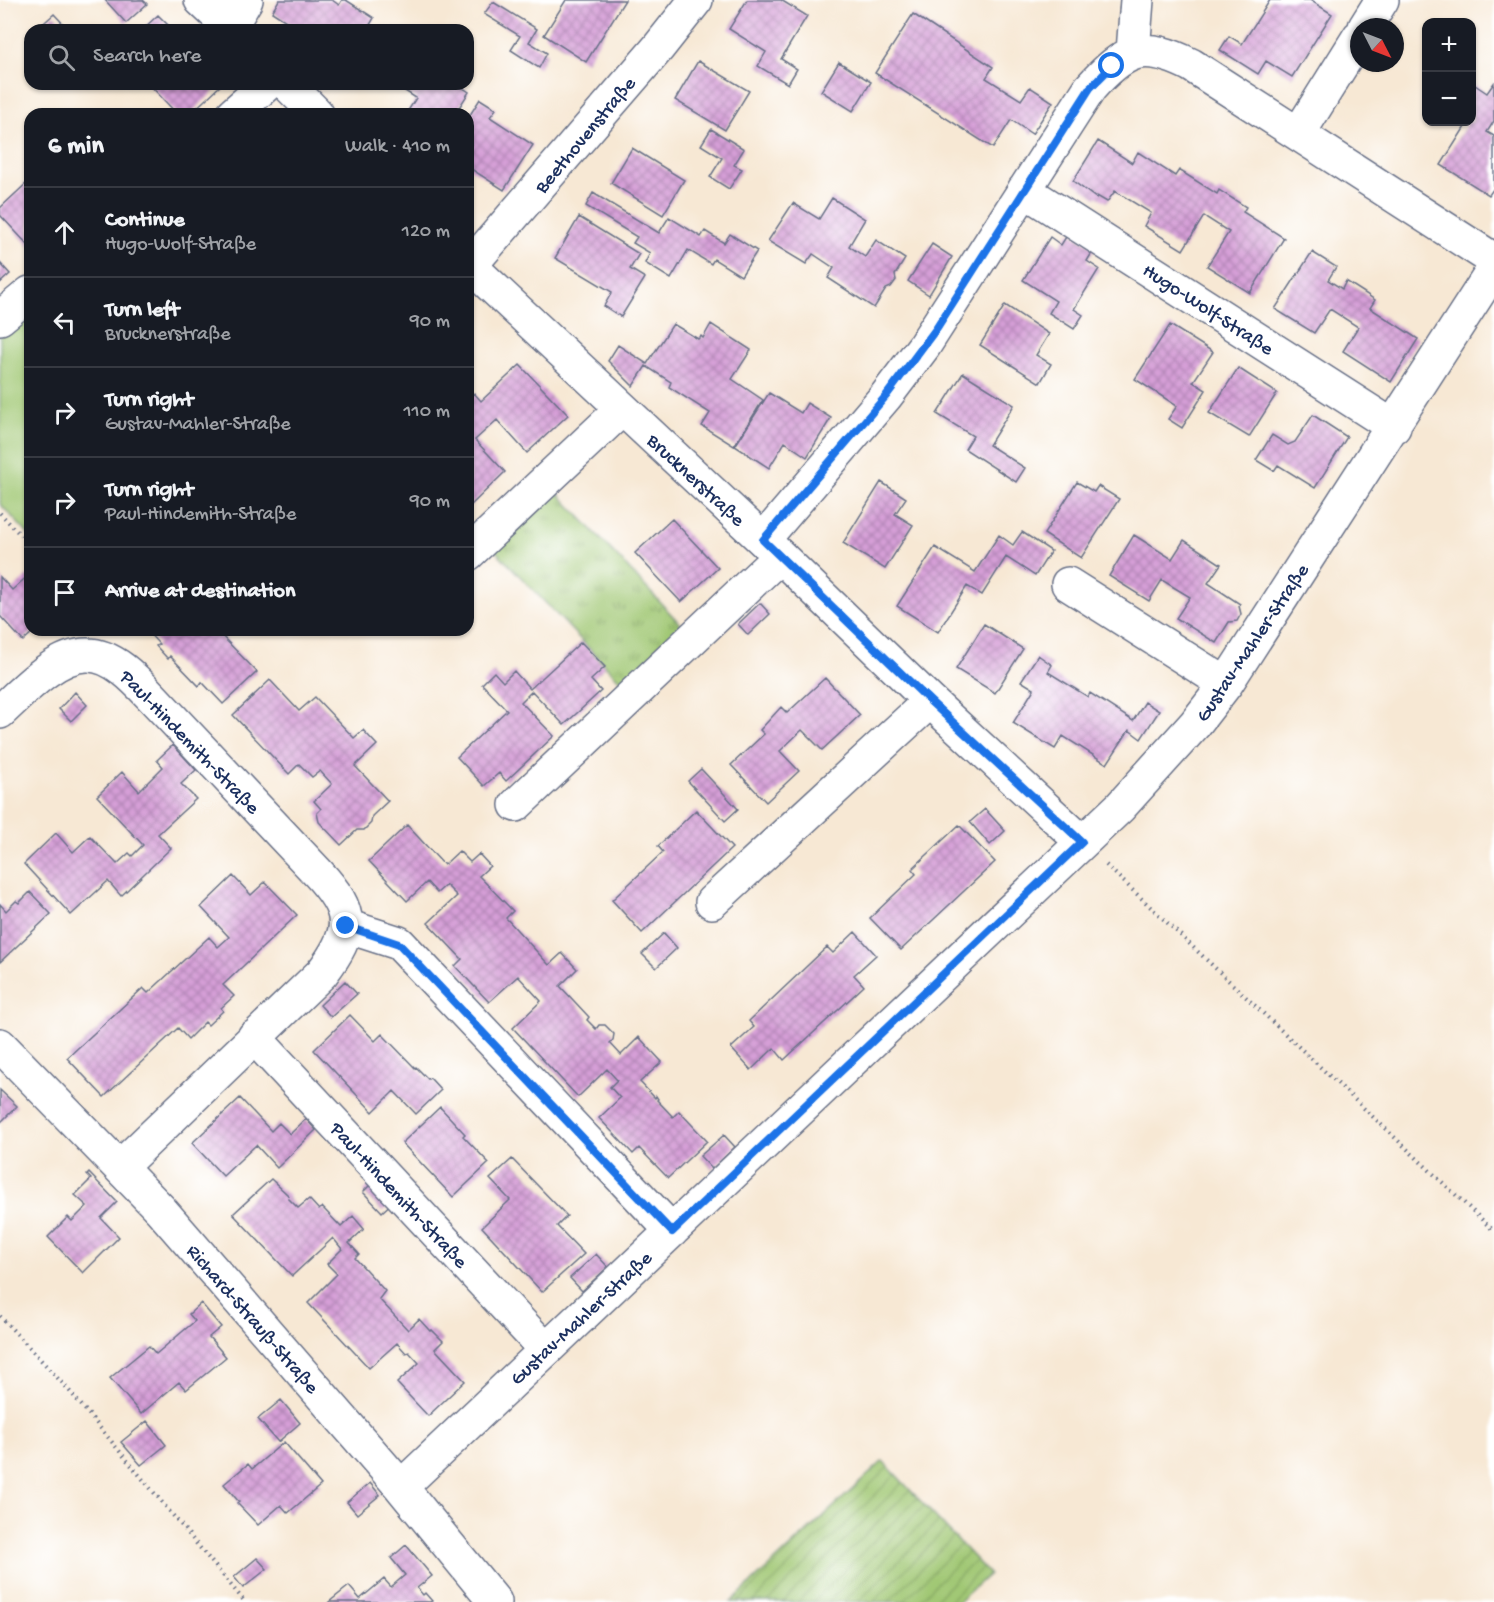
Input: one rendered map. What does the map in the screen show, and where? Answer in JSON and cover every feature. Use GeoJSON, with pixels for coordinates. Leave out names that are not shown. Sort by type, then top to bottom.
{"type":"FeatureCollection","features":[{"type":"Feature","properties":{"kind":"street"},"geometry":{"type":"LineString","coordinates":[[201,0],[236,19]]}},
{"type":"Feature","properties":{"kind":"street","name":"Beethovenstraße"},"geometry":{"type":"LineString","coordinates":[[474,260],[658,48],[696,0]]}},
{"type":"Feature","properties":{"kind":"street"},"geometry":{"type":"LineString","coordinates":[[1133,52],[1137,0]]}},
{"type":"Feature","properties":{"kind":"street"},"geometry":{"type":"LineString","coordinates":[[1371,18],[1382,0]]}},
{"type":"Feature","properties":{"kind":"street"},"geometry":{"type":"LineString","coordinates":[[516,805],[772,548],[912,364],[1090,88],[1112,66],[1133,52],[1158,51],[1174,56],[1299,133],[1494,260]]}},
{"type":"Feature","properties":{"kind":"street"},"geometry":{"type":"LineString","coordinates":[[1299,133],[1350,51]]}},
{"type":"Feature","properties":{"kind":"street"},"geometry":{"type":"LineString","coordinates":[[240,108],[260,90]]}},
{"type":"Feature","properties":{"kind":"street"},"geometry":{"type":"LineString","coordinates":[[292,90],[311,108]]}},
{"type":"Feature","properties":{"kind":"street","name":"Hugo-Wolf-Straße"},"geometry":{"type":"LineString","coordinates":[[1024,190],[1394,426]]}},
{"type":"Feature","properties":{"kind":"street","name":"Gustav-Mahler-Straße"},"geometry":{"type":"LineString","coordinates":[[401,1487],[1120,807],[1156,769],[1226,684],[1494,269]]}},
{"type":"Feature","properties":{"kind":"street","name":"Brucknerstraße"},"geometry":{"type":"LineString","coordinates":[[474,271],[772,548],[930,701],[1082,842]]}},
{"type":"Feature","properties":{"kind":"street"},"geometry":{"type":"LineString","coordinates":[[0,318],[24,298]]}},
{"type":"Feature","properties":{"kind":"street"},"geometry":{"type":"LineString","coordinates":[[474,548],[622,409]]}},
{"type":"Feature","properties":{"kind":"street"},"geometry":{"type":"LineString","coordinates":[[1068,584],[1226,684]]}},
{"type":"Feature","properties":{"kind":"street","name":"Paul-Hindemith-Straße"},"geometry":{"type":"LineString","coordinates":[[0,712],[34,681],[62,662],[88,654],[114,664],[152,697],[328,884],[338,897],[344,911],[346,926]]}},
{"type":"Feature","properties":{"kind":"street"},"geometry":{"type":"LineString","coordinates":[[712,902],[930,701]]}},
{"type":"Feature","properties":{"kind":"street"},"geometry":{"type":"LineString","coordinates":[[120,1167],[322,973],[343,939],[346,926],[399,944],[672,1232]]}},
{"type":"Feature","properties":{"kind":"street","name":"Paul-Hindemith-Straße"},"geometry":{"type":"LineString","coordinates":[[254,1038],[546,1350]]}},
{"type":"Feature","properties":{"kind":"street","name":"Richard-Strauß-Straße"},"geometry":{"type":"LineString","coordinates":[[0,1045],[160,1209],[401,1487],[495,1602]]}},
{"type":"Feature","properties":{"kind":"path"},"geometry":{"type":"LineString","coordinates":[[0,513],[24,539]]}},
{"type":"Feature","properties":{"kind":"path"},"geometry":{"type":"LineString","coordinates":[[1082,842],[1494,1231]]}},
{"type":"Feature","properties":{"kind":"path"},"geometry":{"type":"LineString","coordinates":[[0,1316],[67,1388],[245,1602]]}},
{"type":"Feature","properties":{"kind":"green space"},"geometry":{"type":"Polygon","coordinates":[[[24,308],[24,530],[0,504],[0,330],[24,308]]]}},
{"type":"Feature","properties":{"kind":"green space"},"geometry":{"type":"Polygon","coordinates":[[[554,489],[686,630],[626,687],[492,547],[554,489]]]}},
{"type":"Feature","properties":{"kind":"green space"},"geometry":{"type":"Polygon","coordinates":[[[883,1461],[989,1574],[958,1602],[731,1602],[883,1461]]]}},
{"type":"Feature","properties":{"kind":"building"},"geometry":{"type":"Polygon","coordinates":[[[105,0],[143,0],[147,4],[126,23],[105,0]]]}},
{"type":"Feature","properties":{"kind":"building"},"geometry":{"type":"Polygon","coordinates":[[[279,0],[332,0],[339,5],[342,0],[346,0],[374,18],[370,24],[291,24],[272,12],[279,0]]]}},
{"type":"Feature","properties":{"kind":"building"},"geometry":{"type":"Polygon","coordinates":[[[566,0],[625,0],[586,62],[544,35],[566,0]]]}},
{"type":"Feature","properties":{"kind":"building"},"geometry":{"type":"Polygon","coordinates":[[[747,0],[781,0],[807,16],[781,59],[797,69],[788,84],[758,66],[766,52],[729,29],[747,0]]]}},
{"type":"Feature","properties":{"kind":"building"},"geometry":{"type":"Polygon","coordinates":[[[1270,0],[1310,0],[1332,14],[1292,77],[1266,61],[1258,74],[1220,50],[1229,36],[1242,44],[1270,0]]]}},
{"type":"Feature","properties":{"kind":"building"},"geometry":{"type":"Polygon","coordinates":[[[493,2],[537,29],[529,42],[547,53],[539,68],[511,50],[520,36],[484,14],[493,2]]]}},
{"type":"Feature","properties":{"kind":"building"},"geometry":{"type":"Polygon","coordinates":[[[54,14],[63,24],[43,24],[54,14]]]}},
{"type":"Feature","properties":{"kind":"building"},"geometry":{"type":"Polygon","coordinates":[[[913,14],[993,67],[986,78],[1021,100],[1030,87],[1053,102],[1032,134],[1011,120],[993,148],[875,73],[913,14]]]}},
{"type":"Feature","properties":{"kind":"building"},"geometry":{"type":"Polygon","coordinates":[[[158,15],[167,24],[148,24],[158,15]]]}},
{"type":"Feature","properties":{"kind":"building"},"geometry":{"type":"Polygon","coordinates":[[[698,61],[749,91],[725,130],[675,100],[698,61]]]}},
{"type":"Feature","properties":{"kind":"building"},"geometry":{"type":"Polygon","coordinates":[[[839,62],[871,82],[853,111],[821,91],[839,62]]]}},
{"type":"Feature","properties":{"kind":"building"},"geometry":{"type":"Polygon","coordinates":[[[1494,83],[1494,121],[1487,132],[1494,136],[1494,188],[1489,195],[1441,165],[1465,126],[1476,126],[1476,86],[1487,93],[1494,83]]]}},
{"type":"Feature","properties":{"kind":"building"},"geometry":{"type":"Polygon","coordinates":[[[155,90],[216,90],[196,108],[171,108],[155,90]]]}},
{"type":"Feature","properties":{"kind":"building"},"geometry":{"type":"Polygon","coordinates":[[[403,90],[466,90],[469,92],[459,108],[410,108],[416,98],[403,90]]]}},
{"type":"Feature","properties":{"kind":"building"},"geometry":{"type":"Polygon","coordinates":[[[480,99],[496,109],[490,117],[533,145],[504,190],[474,171],[474,108],[480,99]]]}},
{"type":"Feature","properties":{"kind":"building"},"geometry":{"type":"Polygon","coordinates":[[[711,129],[744,149],[734,165],[742,169],[729,189],[710,177],[722,158],[701,145],[711,129]]]}},
{"type":"Feature","properties":{"kind":"building"},"geometry":{"type":"Polygon","coordinates":[[[1098,141],[1132,163],[1138,152],[1175,176],[1179,170],[1217,194],[1219,190],[1246,207],[1243,212],[1284,238],[1250,293],[1207,266],[1229,232],[1204,216],[1183,250],[1144,226],[1151,213],[1115,191],[1107,202],[1097,196],[1096,198],[1073,181],[1098,141]]]}},
{"type":"Feature","properties":{"kind":"building"},"geometry":{"type":"Polygon","coordinates":[[[632,148],[684,180],[663,215],[611,183],[632,148]]]}},
{"type":"Feature","properties":{"kind":"building"},"geometry":{"type":"Polygon","coordinates":[[[24,186],[24,241],[0,215],[0,208],[24,186]]]}},
{"type":"Feature","properties":{"kind":"building"},"geometry":{"type":"Polygon","coordinates":[[[593,193],[659,233],[669,217],[701,237],[705,231],[724,243],[730,234],[757,251],[741,276],[714,259],[711,264],[688,250],[671,279],[645,263],[650,253],[633,243],[637,237],[586,206],[593,193]]]}},
{"type":"Feature","properties":{"kind":"building"},"geometry":{"type":"Polygon","coordinates":[[[832,198],[865,219],[849,246],[865,257],[876,240],[905,259],[895,275],[896,280],[891,287],[886,289],[874,308],[828,278],[834,268],[813,254],[806,264],[768,241],[793,203],[819,219],[832,198]]]}},
{"type":"Feature","properties":{"kind":"building"},"geometry":{"type":"Polygon","coordinates":[[[579,217],[639,254],[630,269],[645,278],[621,317],[604,306],[612,292],[555,258],[579,217]]]}},
{"type":"Feature","properties":{"kind":"building"},"geometry":{"type":"Polygon","coordinates":[[[1069,232],[1095,248],[1087,261],[1099,269],[1074,309],[1083,315],[1074,329],[1049,313],[1056,301],[1023,280],[1050,237],[1061,245],[1069,232]]]}},
{"type":"Feature","properties":{"kind":"building"},"geometry":{"type":"Polygon","coordinates":[[[932,244],[952,257],[929,295],[908,281],[932,244]]]}},
{"type":"Feature","properties":{"kind":"building"},"geometry":{"type":"Polygon","coordinates":[[[1312,252],[1336,267],[1328,280],[1342,289],[1346,281],[1363,292],[1375,300],[1370,308],[1418,339],[1391,382],[1343,351],[1358,327],[1330,309],[1314,333],[1275,309],[1312,252]]]}},
{"type":"Feature","properties":{"kind":"building"},"geometry":{"type":"Polygon","coordinates":[[[0,263],[10,274],[0,283],[0,263]]]}},
{"type":"Feature","properties":{"kind":"building"},"geometry":{"type":"Polygon","coordinates":[[[1005,305],[1049,334],[1036,355],[1051,364],[1040,383],[980,345],[1005,305]]]}},
{"type":"Feature","properties":{"kind":"building"},"geometry":{"type":"Polygon","coordinates":[[[673,324],[698,339],[701,336],[703,338],[711,324],[751,350],[732,379],[763,400],[734,446],[702,426],[710,413],[669,387],[671,382],[646,366],[633,386],[608,361],[618,345],[647,364],[673,324]]]}},
{"type":"Feature","properties":{"kind":"building"},"geometry":{"type":"Polygon","coordinates":[[[1170,325],[1213,352],[1193,382],[1206,390],[1182,428],[1168,419],[1177,406],[1135,379],[1170,325]]]}},
{"type":"Feature","properties":{"kind":"building"},"geometry":{"type":"Polygon","coordinates":[[[520,365],[568,415],[527,453],[497,420],[475,440],[505,472],[474,502],[474,393],[481,401],[520,365]]]}},
{"type":"Feature","properties":{"kind":"building"},"geometry":{"type":"Polygon","coordinates":[[[1238,368],[1277,393],[1249,437],[1209,413],[1238,368]]]}},
{"type":"Feature","properties":{"kind":"building"},"geometry":{"type":"Polygon","coordinates":[[[963,373],[1014,405],[989,445],[1025,468],[1016,482],[965,449],[973,436],[937,414],[963,373]]]}},
{"type":"Feature","properties":{"kind":"building"},"geometry":{"type":"Polygon","coordinates":[[[769,393],[801,413],[807,403],[831,418],[807,457],[785,442],[769,468],[735,446],[769,393]]]}},
{"type":"Feature","properties":{"kind":"building"},"geometry":{"type":"Polygon","coordinates":[[[1313,415],[1347,437],[1315,488],[1278,465],[1274,471],[1256,460],[1272,435],[1288,445],[1295,442],[1313,415]]]}},
{"type":"Feature","properties":{"kind":"building"},"geometry":{"type":"Polygon","coordinates":[[[881,482],[906,498],[895,514],[913,525],[885,569],[843,543],[881,482]]]}},
{"type":"Feature","properties":{"kind":"building"},"geometry":{"type":"Polygon","coordinates":[[[1077,482],[1094,492],[1098,486],[1119,499],[1081,558],[1044,534],[1077,482]]]}},
{"type":"Feature","properties":{"kind":"building"},"geometry":{"type":"Polygon","coordinates":[[[672,519],[718,568],[681,602],[635,553],[672,519]]]}},
{"type":"Feature","properties":{"kind":"building"},"geometry":{"type":"Polygon","coordinates":[[[1022,532],[1051,551],[1035,576],[1006,557],[982,595],[967,586],[938,632],[897,606],[935,547],[975,572],[999,535],[1013,545],[1022,532]]]}},
{"type":"Feature","properties":{"kind":"building"},"geometry":{"type":"Polygon","coordinates":[[[1134,535],[1172,559],[1184,540],[1221,564],[1208,583],[1240,604],[1241,614],[1237,621],[1229,622],[1216,643],[1176,618],[1190,597],[1162,580],[1149,601],[1109,576],[1134,535]]]}},
{"type":"Feature","properties":{"kind":"building"},"geometry":{"type":"Polygon","coordinates":[[[0,577],[12,590],[24,579],[24,636],[28,636],[23,641],[0,616],[0,577]]]}},
{"type":"Feature","properties":{"kind":"building"},"geometry":{"type":"Polygon","coordinates":[[[760,603],[770,614],[748,635],[738,624],[760,603]]]}},
{"type":"Feature","properties":{"kind":"building"},"geometry":{"type":"Polygon","coordinates":[[[984,624],[1023,649],[995,693],[956,669],[984,624]]]}},
{"type":"Feature","properties":{"kind":"building"},"geometry":{"type":"Polygon","coordinates":[[[152,636],[222,636],[257,672],[223,704],[202,682],[199,686],[170,656],[168,659],[156,646],[159,644],[152,636]]]}},
{"type":"Feature","properties":{"kind":"building"},"geometry":{"type":"Polygon","coordinates":[[[581,642],[605,667],[591,680],[601,691],[564,725],[532,691],[521,702],[554,736],[506,781],[499,773],[484,786],[457,757],[507,710],[482,684],[494,672],[503,682],[514,671],[530,689],[581,642]]]}},
{"type":"Feature","properties":{"kind":"building"},"geometry":{"type":"Polygon","coordinates":[[[1038,655],[1052,665],[1048,672],[1088,697],[1090,693],[1133,721],[1145,702],[1159,711],[1141,739],[1129,730],[1107,764],[1063,736],[1055,749],[1013,723],[1034,689],[1021,681],[1038,655]]]}},
{"type":"Feature","properties":{"kind":"building"},"geometry":{"type":"Polygon","coordinates":[[[825,678],[860,715],[822,750],[802,730],[780,751],[799,771],[766,802],[731,765],[764,734],[760,730],[781,707],[787,713],[825,678]]]}},
{"type":"Feature","properties":{"kind":"building"},"geometry":{"type":"Polygon","coordinates":[[[270,680],[299,711],[315,697],[354,738],[363,730],[377,745],[355,766],[388,801],[372,816],[371,823],[364,830],[357,830],[341,845],[319,822],[317,813],[321,809],[314,801],[332,784],[320,771],[312,777],[299,764],[289,774],[233,715],[270,680]]]}},
{"type":"Feature","properties":{"kind":"building"},"geometry":{"type":"Polygon","coordinates":[[[75,692],[87,705],[71,721],[59,709],[75,692]]]}},
{"type":"Feature","properties":{"kind":"building"},"geometry":{"type":"Polygon","coordinates":[[[173,745],[196,770],[181,784],[196,799],[158,834],[171,848],[121,896],[108,881],[71,915],[24,864],[56,833],[73,852],[90,836],[117,864],[129,853],[132,856],[143,845],[97,796],[122,772],[139,791],[163,767],[157,760],[173,745]]]}},
{"type":"Feature","properties":{"kind":"building"},"geometry":{"type":"Polygon","coordinates":[[[701,769],[738,809],[725,821],[688,781],[701,769]]]}},
{"type":"Feature","properties":{"kind":"building"},"geometry":{"type":"Polygon","coordinates":[[[985,809],[1005,831],[990,845],[970,822],[985,809]]]}},
{"type":"Feature","properties":{"kind":"building"},"geometry":{"type":"Polygon","coordinates":[[[696,810],[732,848],[642,933],[612,900],[663,852],[658,846],[696,810]]]}},
{"type":"Feature","properties":{"kind":"building"},"geometry":{"type":"Polygon","coordinates":[[[407,825],[444,865],[459,851],[470,862],[479,854],[490,866],[479,876],[513,911],[506,918],[549,965],[562,953],[577,969],[560,986],[589,1017],[587,1020],[596,1029],[599,1025],[605,1025],[614,1034],[610,1043],[621,1055],[639,1037],[662,1062],[640,1082],[655,1098],[656,1096],[673,1117],[679,1111],[707,1141],[668,1178],[639,1148],[633,1154],[599,1118],[620,1098],[610,1087],[617,1080],[607,1069],[578,1097],[513,1028],[541,1001],[518,976],[489,1002],[455,966],[462,959],[428,923],[457,896],[446,885],[437,893],[427,882],[407,901],[369,861],[407,825]]]}},
{"type":"Feature","properties":{"kind":"building"},"geometry":{"type":"Polygon","coordinates":[[[959,825],[995,862],[901,950],[870,918],[916,874],[912,869],[959,825]]]}},
{"type":"Feature","properties":{"kind":"building"},"geometry":{"type":"Polygon","coordinates":[[[233,876],[251,895],[265,882],[297,915],[223,985],[234,996],[221,1008],[223,1011],[208,1025],[205,1022],[188,1039],[178,1028],[104,1097],[67,1058],[143,988],[148,993],[209,937],[218,947],[229,937],[201,907],[233,876]]]}},
{"type":"Feature","properties":{"kind":"building"},"geometry":{"type":"Polygon","coordinates":[[[30,892],[51,914],[0,962],[0,904],[6,911],[30,892]]]}},
{"type":"Feature","properties":{"kind":"building"},"geometry":{"type":"Polygon","coordinates":[[[855,932],[876,955],[854,975],[864,986],[784,1060],[774,1048],[751,1070],[731,1048],[754,1027],[749,1021],[827,947],[833,953],[855,932]]]}},
{"type":"Feature","properties":{"kind":"building"},"geometry":{"type":"Polygon","coordinates":[[[664,933],[677,948],[656,968],[642,954],[664,933]]]}},
{"type":"Feature","properties":{"kind":"building"},"geometry":{"type":"Polygon","coordinates":[[[345,981],[357,994],[331,1017],[320,1005],[345,981]]]}},
{"type":"Feature","properties":{"kind":"building"},"geometry":{"type":"Polygon","coordinates":[[[350,1015],[375,1041],[382,1034],[415,1068],[428,1079],[430,1078],[441,1090],[416,1114],[394,1091],[373,1112],[314,1050],[350,1015]]]}},
{"type":"Feature","properties":{"kind":"building"},"geometry":{"type":"Polygon","coordinates":[[[0,1090],[17,1106],[0,1123],[0,1090]]]}},
{"type":"Feature","properties":{"kind":"building"},"geometry":{"type":"Polygon","coordinates":[[[240,1098],[271,1131],[279,1123],[290,1134],[306,1119],[316,1130],[277,1168],[256,1145],[223,1176],[192,1143],[240,1098]]]}},
{"type":"Feature","properties":{"kind":"building"},"geometry":{"type":"Polygon","coordinates":[[[440,1107],[489,1163],[453,1197],[402,1143],[440,1107]]]}},
{"type":"Feature","properties":{"kind":"building"},"geometry":{"type":"Polygon","coordinates":[[[724,1135],[735,1147],[712,1169],[700,1156],[724,1135]]]}},
{"type":"Feature","properties":{"kind":"building"},"geometry":{"type":"Polygon","coordinates":[[[512,1159],[567,1216],[557,1226],[584,1254],[542,1292],[482,1227],[510,1200],[490,1179],[512,1159]]]}},
{"type":"Feature","properties":{"kind":"building"},"geometry":{"type":"Polygon","coordinates":[[[89,1173],[117,1202],[101,1218],[119,1237],[83,1273],[48,1237],[68,1217],[72,1221],[87,1206],[75,1195],[91,1179],[87,1175],[89,1173]]]}},
{"type":"Feature","properties":{"kind":"building"},"geometry":{"type":"Polygon","coordinates":[[[271,1179],[298,1208],[309,1199],[319,1210],[322,1207],[341,1227],[353,1216],[364,1229],[349,1243],[359,1254],[355,1258],[385,1291],[379,1299],[408,1330],[419,1319],[443,1341],[435,1349],[465,1381],[428,1416],[397,1383],[419,1363],[409,1352],[406,1353],[397,1343],[369,1368],[308,1303],[337,1274],[327,1264],[342,1249],[333,1238],[292,1276],[233,1214],[271,1179]]]}},
{"type":"Feature","properties":{"kind":"building"},"geometry":{"type":"Polygon","coordinates":[[[375,1180],[395,1200],[382,1212],[363,1192],[375,1180]]]}},
{"type":"Feature","properties":{"kind":"building"},"geometry":{"type":"Polygon","coordinates":[[[596,1254],[608,1267],[582,1291],[570,1278],[596,1254]]]}},
{"type":"Feature","properties":{"kind":"building"},"geometry":{"type":"Polygon","coordinates":[[[201,1303],[221,1327],[209,1337],[226,1357],[186,1390],[179,1382],[141,1414],[110,1378],[149,1346],[156,1354],[195,1321],[189,1314],[201,1303]]]}},
{"type":"Feature","properties":{"kind":"building"},"geometry":{"type":"Polygon","coordinates":[[[281,1400],[300,1423],[278,1442],[258,1419],[281,1400]]]}},
{"type":"Feature","properties":{"kind":"building"},"geometry":{"type":"Polygon","coordinates":[[[147,1421],[166,1445],[141,1465],[121,1442],[147,1421]]]}},
{"type":"Feature","properties":{"kind":"building"},"geometry":{"type":"Polygon","coordinates":[[[284,1442],[321,1485],[288,1513],[281,1505],[258,1525],[237,1503],[239,1502],[224,1484],[248,1464],[252,1469],[284,1442]]]}},
{"type":"Feature","properties":{"kind":"building"},"geometry":{"type":"Polygon","coordinates":[[[370,1483],[380,1495],[357,1514],[347,1502],[370,1483]]]}},
{"type":"Feature","properties":{"kind":"building"},"geometry":{"type":"Polygon","coordinates":[[[406,1545],[432,1576],[417,1588],[432,1601],[329,1602],[349,1586],[360,1599],[384,1579],[391,1587],[405,1575],[391,1558],[406,1545]]]}},
{"type":"Feature","properties":{"kind":"building"},"geometry":{"type":"Polygon","coordinates":[[[257,1558],[267,1569],[243,1588],[234,1577],[257,1558]]]}},
{"type":"Feature","properties":{"kind":"route"},"geometry":{"type":"LineString","coordinates":[[346,926],[399,944],[672,1232],[1082,842],[876,650],[763,540],[912,364],[1090,88],[1112,66]]}}]}
